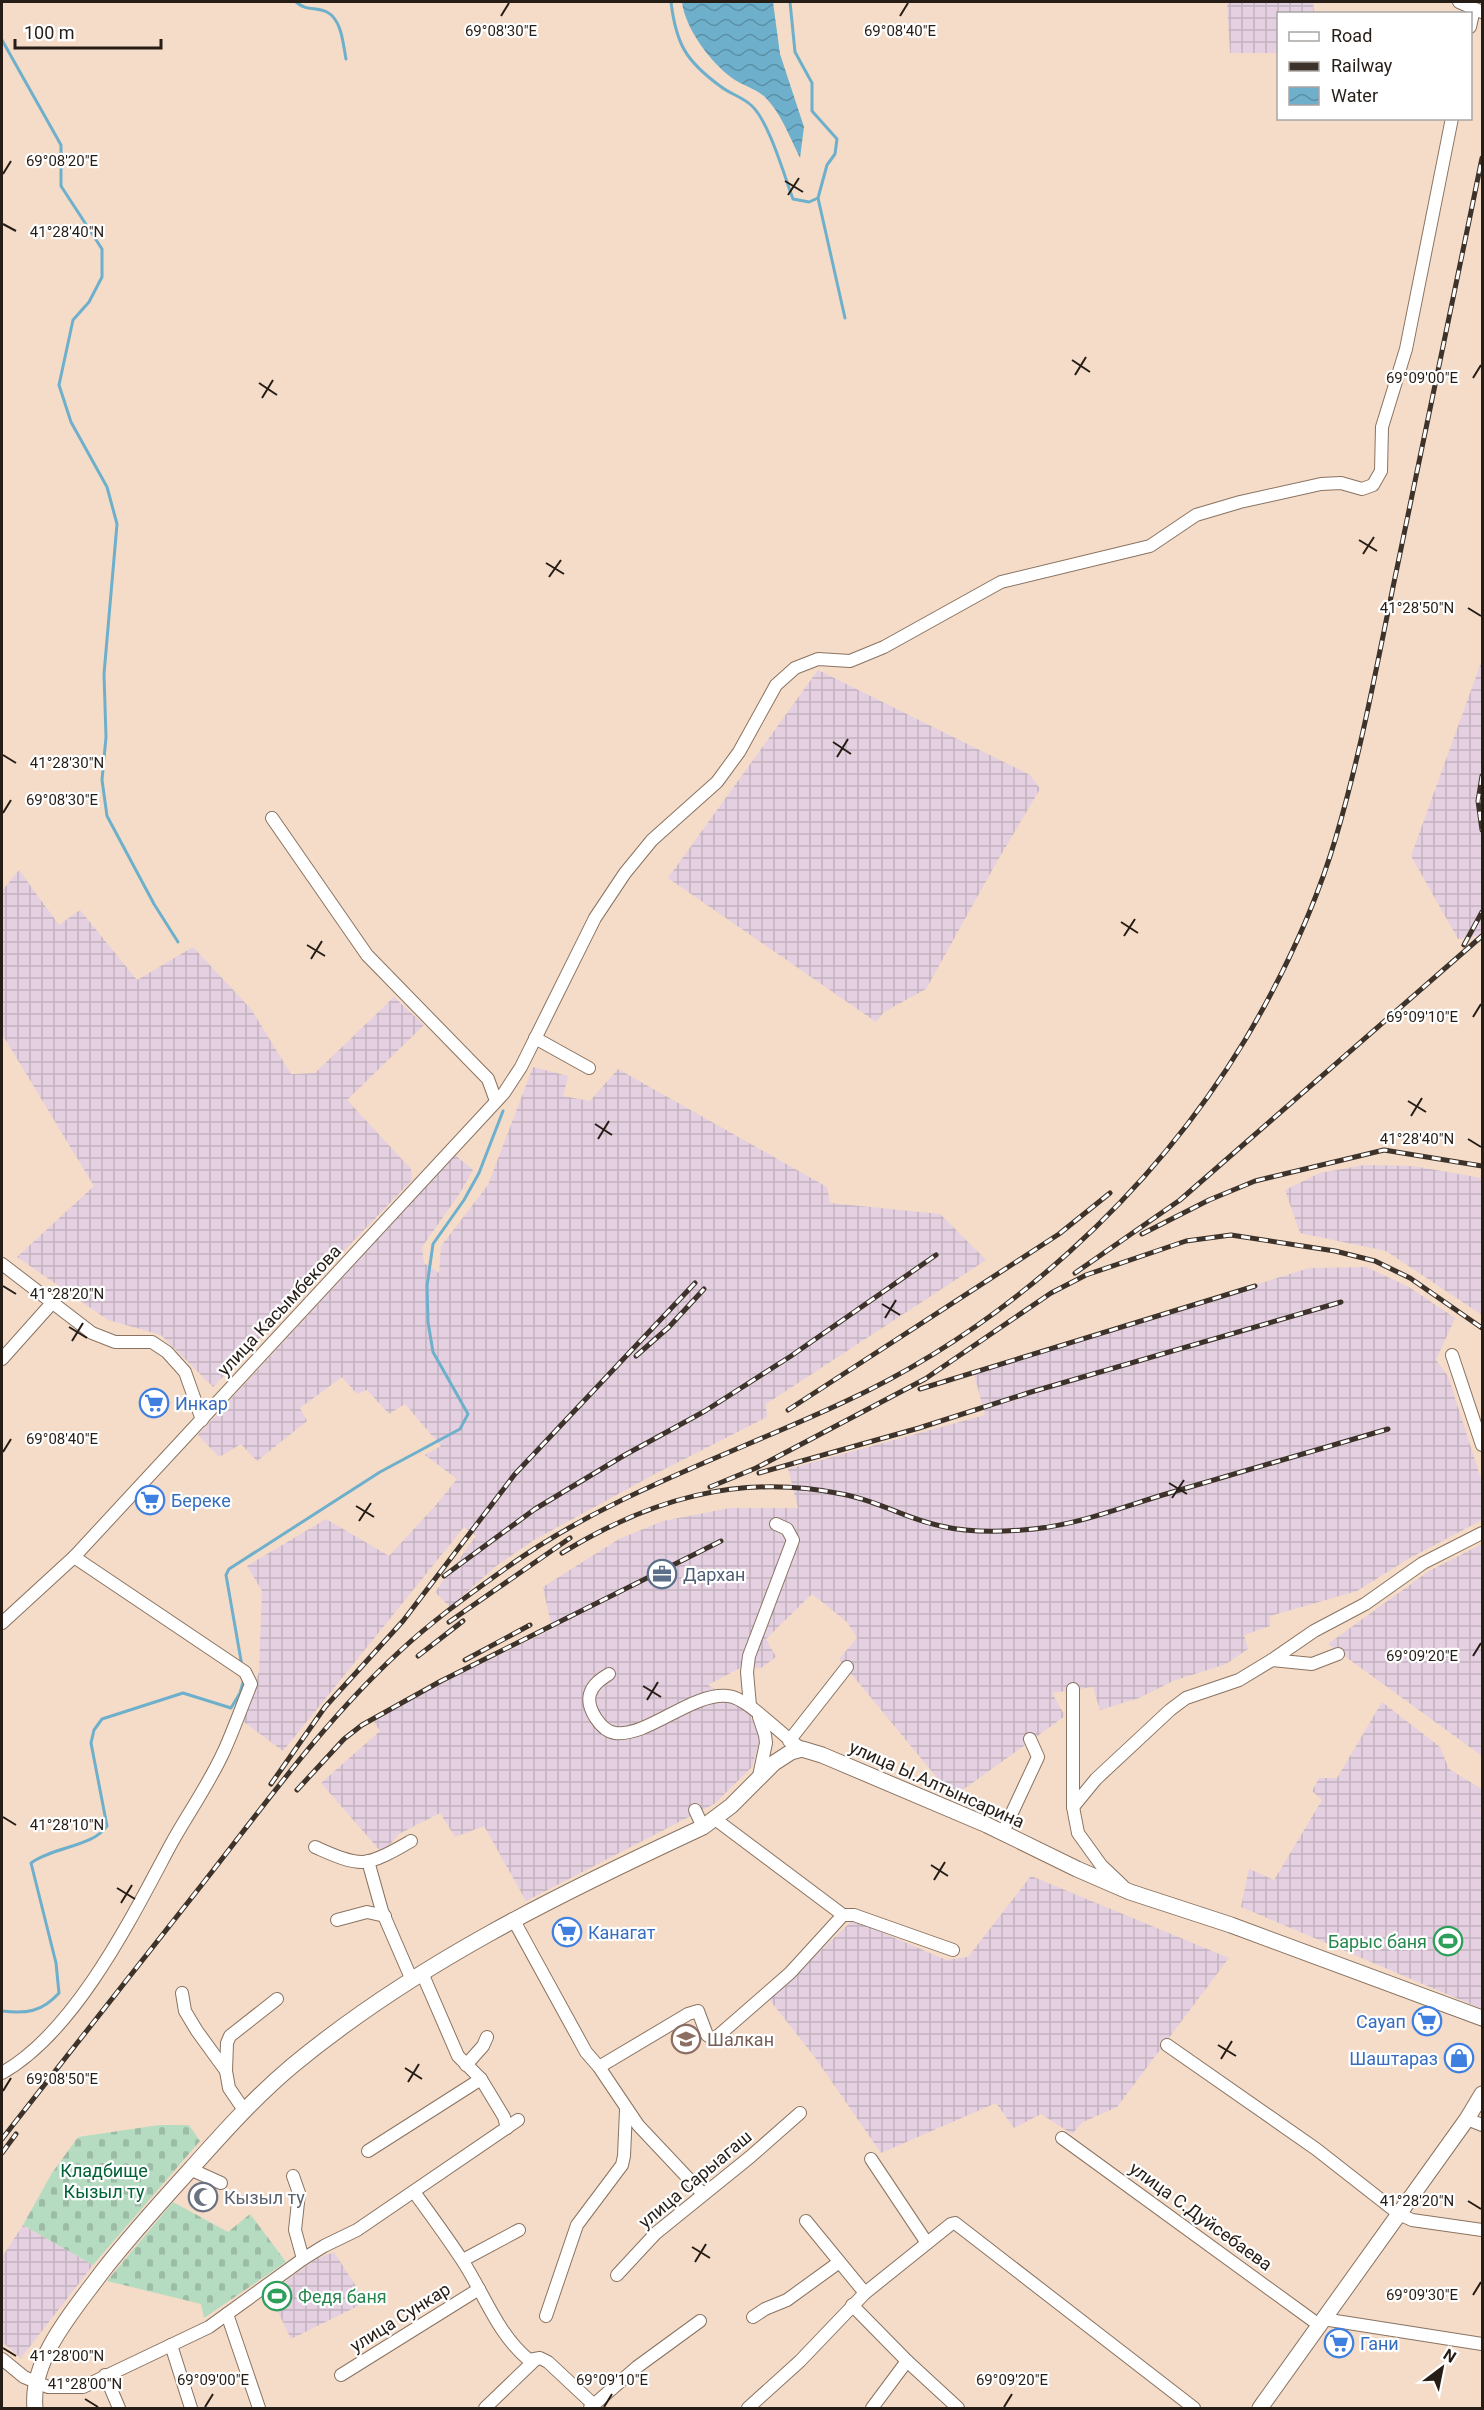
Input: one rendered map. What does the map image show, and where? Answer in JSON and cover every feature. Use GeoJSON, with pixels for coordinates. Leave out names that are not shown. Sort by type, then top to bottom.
{"type":"FeatureCollection","features":[{"type":"Feature","properties":{"kind":"street"},"geometry":{"type":"LineString","coordinates":[[1459,2],[1478,11]]}},
{"type":"Feature","properties":{"kind":"street","name":"улица Касымбекова"},"geometry":{"type":"LineString","coordinates":[[2,1623],[74,1557],[500,1097],[521,1067],[595,918],[625,873],[652,840],[717,782],[739,752],[776,685],[795,668],[818,659],[850,661],[884,647],[1001,582],[1150,546],[1196,515],[1240,502],[1322,484],[1341,483],[1362,489],[1373,485],[1381,471],[1382,427],[1406,349],[1452,120]]}},
{"type":"Feature","properties":{"kind":"street"},"geometry":{"type":"LineString","coordinates":[[272,818],[367,955],[488,1079],[500,1097]]}},
{"type":"Feature","properties":{"kind":"street"},"geometry":{"type":"LineString","coordinates":[[535,1038],[589,1068]]}},
{"type":"Feature","properties":{"kind":"street"},"geometry":{"type":"LineString","coordinates":[[2,1264],[92,1333],[115,1342],[152,1342],[167,1352],[185,1372],[202,1420]]}},
{"type":"Feature","properties":{"kind":"street"},"geometry":{"type":"LineString","coordinates":[[2,1359],[52,1303]]}},
{"type":"Feature","properties":{"kind":"street"},"geometry":{"type":"LineString","coordinates":[[1452,1355],[1482,1444]]}},
{"type":"Feature","properties":{"kind":"street"},"geometry":{"type":"LineString","coordinates":[[759,1776],[764,1756],[765,1735],[754,1710],[747,1672],[748,1656],[793,1540],[787,1529],[776,1524]]}},
{"type":"Feature","properties":{"kind":"street"},"geometry":{"type":"LineString","coordinates":[[1073,1807],[1096,1779],[1186,1698],[1239,1680],[1314,1631],[1365,1604],[1423,1563],[1482,1533]]}},
{"type":"Feature","properties":{"kind":"street"},"geometry":{"type":"LineString","coordinates":[[2,2073],[37,2049],[81,1997],[126,1929],[224,1752],[251,1684],[245,1672],[74,1557]]}},
{"type":"Feature","properties":{"kind":"street"},"geometry":{"type":"LineString","coordinates":[[1272,1660],[1312,1664],[1338,1654]]}},
{"type":"Feature","properties":{"kind":"street"},"geometry":{"type":"LineString","coordinates":[[32,2407],[40,2366],[70,2315],[142,2223],[244,2110],[309,2053],[417,1976],[513,1919],[709,1823],[796,1745],[847,1667]]}},
{"type":"Feature","properties":{"kind":"street"},"geometry":{"type":"LineString","coordinates":[[609,1674],[597,1682],[589,1699],[598,1720],[611,1732],[625,1732],[649,1725],[693,1704],[717,1696],[735,1697],[796,1745]]}},
{"type":"Feature","properties":{"kind":"street"},"geometry":{"type":"LineString","coordinates":[[1073,1689],[1073,1807],[1078,1833],[1101,1866],[1130,1892]]}},
{"type":"Feature","properties":{"kind":"street"},"geometry":{"type":"LineString","coordinates":[[1003,1832],[1038,1757],[1030,1739]]}},
{"type":"Feature","properties":{"kind":"street","name":"улица Ы.Алтынсарина"},"geometry":{"type":"LineString","coordinates":[[796,1745],[1003,1832],[1077,1869],[1130,1892],[1231,1925],[1482,2018]]}},
{"type":"Feature","properties":{"kind":"street"},"geometry":{"type":"LineString","coordinates":[[695,1810],[709,1823],[843,1915],[854,1915],[953,1950]]}},
{"type":"Feature","properties":{"kind":"street"},"geometry":{"type":"LineString","coordinates":[[315,1847],[357,1861],[368,1861],[388,1854],[411,1841]]}},
{"type":"Feature","properties":{"kind":"street"},"geometry":{"type":"LineString","coordinates":[[368,1861],[385,1916],[458,2056],[481,2079],[504,2117],[507,2128]]}},
{"type":"Feature","properties":{"kind":"street"},"geometry":{"type":"LineString","coordinates":[[337,1920],[367,1912],[385,1916]]}},
{"type":"Feature","properties":{"kind":"street"},"geometry":{"type":"LineString","coordinates":[[599,2067],[688,2014],[698,2011],[707,2036],[713,2039],[790,1973],[843,1915]]}},
{"type":"Feature","properties":{"kind":"street"},"geometry":{"type":"LineString","coordinates":[[513,1919],[586,2052],[599,2067],[626,2110],[703,2194]]}},
{"type":"Feature","properties":{"kind":"street"},"geometry":{"type":"LineString","coordinates":[[182,1993],[185,2011],[226,2071]]}},
{"type":"Feature","properties":{"kind":"street"},"geometry":{"type":"LineString","coordinates":[[244,2110],[229,2088],[226,2071],[227,2043],[230,2036],[277,1999]]}},
{"type":"Feature","properties":{"kind":"street"},"geometry":{"type":"LineString","coordinates":[[466,2065],[483,2046],[487,2037]]}},
{"type":"Feature","properties":{"kind":"street"},"geometry":{"type":"LineString","coordinates":[[1167,2045],[1316,2149],[1399,2214],[1412,2220],[1482,2230]]}},
{"type":"Feature","properties":{"kind":"street"},"geometry":{"type":"LineString","coordinates":[[368,2151],[481,2079]]}},
{"type":"Feature","properties":{"kind":"street"},"geometry":{"type":"LineString","coordinates":[[1260,2409],[1467,2119],[1482,2094]]}},
{"type":"Feature","properties":{"kind":"street"},"geometry":{"type":"LineString","coordinates":[[546,2316],[578,2225],[622,2165],[626,2110]]}},
{"type":"Feature","properties":{"kind":"street","name":"улица Сарыагаш"},"geometry":{"type":"LineString","coordinates":[[617,2275],[656,2233],[800,2113]]}},
{"type":"Feature","properties":{"kind":"street"},"geometry":{"type":"LineString","coordinates":[[1467,2119],[1482,2125]]}},
{"type":"Feature","properties":{"kind":"street"},"geometry":{"type":"LineString","coordinates":[[2,2359],[24,2377],[48,2387],[83,2387],[209,2327],[303,2259],[357,2230],[518,2120]]}},
{"type":"Feature","properties":{"kind":"street","name":"улица С.Дуйсебаева"},"geometry":{"type":"LineString","coordinates":[[1062,2138],[1321,2322]]}},
{"type":"Feature","properties":{"kind":"street"},"geometry":{"type":"LineString","coordinates":[[871,2159],[927,2243]]}},
{"type":"Feature","properties":{"kind":"street"},"geometry":{"type":"LineString","coordinates":[[190,2169],[221,2183]]}},
{"type":"Feature","properties":{"kind":"street"},"geometry":{"type":"LineString","coordinates":[[293,2176],[299,2193],[295,2230],[303,2259]]}},
{"type":"Feature","properties":{"kind":"street"},"geometry":{"type":"LineString","coordinates":[[414,2192],[463,2260],[496,2321],[510,2341],[529,2360],[540,2358],[548,2362],[592,2407],[637,2367],[700,2321]]}},
{"type":"Feature","properties":{"kind":"street"},"geometry":{"type":"LineString","coordinates":[[806,2221],[838,2263],[865,2293]]}},
{"type":"Feature","properties":{"kind":"street"},"geometry":{"type":"LineString","coordinates":[[748,2409],[800,2361],[865,2293],[951,2224],[960,2225],[1194,2409]]}},
{"type":"Feature","properties":{"kind":"street"},"geometry":{"type":"LineString","coordinates":[[463,2260],[519,2230]]}},
{"type":"Feature","properties":{"kind":"street"},"geometry":{"type":"LineString","coordinates":[[753,2317],[787,2300],[838,2263]]}},
{"type":"Feature","properties":{"kind":"street","name":"улица Сункар"},"geometry":{"type":"LineString","coordinates":[[341,2375],[479,2289]]}},
{"type":"Feature","properties":{"kind":"street"},"geometry":{"type":"LineString","coordinates":[[852,2305],[958,2409]]}},
{"type":"Feature","properties":{"kind":"street"},"geometry":{"type":"LineString","coordinates":[[227,2314],[259,2409]]}},
{"type":"Feature","properties":{"kind":"street"},"geometry":{"type":"LineString","coordinates":[[1321,2322],[1482,2344]]}},
{"type":"Feature","properties":{"kind":"street"},"geometry":{"type":"LineString","coordinates":[[171,2345],[190,2409]]}},
{"type":"Feature","properties":{"kind":"street"},"geometry":{"type":"LineString","coordinates":[[485,2409],[536,2360]]}},
{"type":"Feature","properties":{"kind":"street"},"geometry":{"type":"LineString","coordinates":[[872,2409],[907,2361]]}},
{"type":"Feature","properties":{"kind":"street"},"geometry":{"type":"LineString","coordinates":[[105,2375],[118,2409]]}},
{"type":"Feature","properties":{"kind":"shaded area"},"geometry":{"type":"Polygon","coordinates":[[[1227,2],[1313,2],[1314,12],[1277,12],[1277,53],[1230,53],[1227,2]]]}},
{"type":"Feature","properties":{"kind":"shaded area"},"geometry":{"type":"Polygon","coordinates":[[[1482,660],[1482,935],[1458,939],[1411,856],[1482,660]]]}},
{"type":"Feature","properties":{"kind":"shaded area"},"geometry":{"type":"Polygon","coordinates":[[[818,670],[1030,775],[1040,789],[926,989],[884,1012],[876,1022],[668,878],[818,670]]]}},
{"type":"Feature","properties":{"kind":"shaded area"},"geometry":{"type":"Polygon","coordinates":[[[19,870],[59,925],[80,910],[137,980],[193,947],[251,1009],[291,1074],[315,1073],[394,997],[424,1025],[347,1100],[411,1169],[412,1180],[213,1387],[161,1335],[108,1320],[17,1257],[94,1186],[2,1034],[2,891],[19,870]]]}},
{"type":"Feature","properties":{"kind":"shaded area"},"geometry":{"type":"Polygon","coordinates":[[[533,1067],[568,1076],[563,1096],[590,1101],[618,1069],[827,1187],[830,1203],[940,1214],[986,1260],[766,1404],[767,1417],[655,1474],[534,1540],[496,1566],[450,1607],[435,1592],[476,1536],[464,1527],[283,1751],[244,1722],[259,1671],[262,1591],[247,1566],[326,1519],[389,1556],[457,1479],[425,1455],[441,1446],[405,1404],[389,1414],[367,1390],[357,1394],[342,1377],[300,1408],[307,1421],[257,1461],[241,1444],[219,1457],[198,1435],[455,1155],[473,1170],[460,1193],[422,1247],[424,1263],[439,1273],[441,1246],[488,1185],[533,1067]]]}},
{"type":"Feature","properties":{"kind":"shaded area"},"geometry":{"type":"Polygon","coordinates":[[[1364,1165],[1413,1166],[1482,1178],[1482,1315],[1386,1251],[1300,1233],[1285,1190],[1320,1173],[1364,1165]]]}},
{"type":"Feature","properties":{"kind":"shaded area"},"geometry":{"type":"Polygon","coordinates":[[[1366,1267],[1409,1287],[1455,1318],[1436,1360],[1448,1376],[1482,1482],[1482,1520],[1408,1559],[1357,1591],[1270,1616],[1270,1626],[1244,1635],[1248,1649],[1226,1664],[1173,1681],[1139,1698],[1100,1710],[1093,1687],[1052,1693],[1065,1716],[953,1797],[839,1659],[857,1638],[847,1622],[812,1594],[766,1639],[776,1657],[761,1668],[742,1667],[708,1685],[748,1710],[760,1739],[752,1767],[714,1804],[526,1901],[484,1826],[455,1837],[440,1813],[399,1834],[382,1853],[321,1783],[380,1731],[374,1722],[416,1695],[552,1629],[543,1587],[619,1539],[663,1521],[730,1508],[798,1508],[788,1469],[985,1415],[974,1374],[1309,1268],[1366,1267]]]}},
{"type":"Feature","properties":{"kind":"shaded area"},"geometry":{"type":"Polygon","coordinates":[[[1482,1544],[1482,1756],[1328,1644],[1429,1571],[1482,1544]]]}},
{"type":"Feature","properties":{"kind":"shaded area"},"geometry":{"type":"Polygon","coordinates":[[[1382,1702],[1440,1747],[1449,1769],[1482,1789],[1480,1809],[1482,1811],[1482,2009],[1241,1907],[1249,1869],[1274,1880],[1322,1800],[1312,1791],[1319,1778],[1337,1778],[1382,1702]]]}},
{"type":"Feature","properties":{"kind":"shaded area"},"geometry":{"type":"Polygon","coordinates":[[[1031,1876],[1229,1958],[1117,2107],[1083,2122],[1072,2134],[1041,2114],[1014,2128],[996,2103],[881,2153],[814,2056],[769,1999],[853,1920],[946,1960],[968,1957],[1031,1876]]]}},
{"type":"Feature","properties":{"kind":"shaded area"},"geometry":{"type":"Polygon","coordinates":[[[23,2225],[93,2265],[21,2358],[2,2342],[2,2257],[23,2225]]]}},
{"type":"Feature","properties":{"kind":"shaded area"},"geometry":{"type":"Polygon","coordinates":[[[334,2252],[366,2302],[291,2339],[269,2293],[316,2259],[334,2252]]]}},
{"type":"Feature","properties":{"kind":"green space","name":"Кладбище Кызыл ту"},"geometry":{"type":"Polygon","coordinates":[[[159,2125],[189,2125],[200,2141],[93,2265],[23,2225],[52,2173],[78,2137],[159,2125]]]}},
{"type":"Feature","properties":{"kind":"green space","name":"Кладбище Кызыл ту"},"geometry":{"type":"Polygon","coordinates":[[[173,2202],[228,2232],[250,2214],[286,2262],[204,2318],[201,2304],[107,2281],[173,2202]]]}},
{"type":"Feature","properties":{"kind":"water"},"geometry":{"type":"Polygon","coordinates":[[[682,2],[773,2],[780,54],[804,127],[800,158],[771,103],[761,94],[732,78],[707,54],[688,23],[682,2]]]}},
{"type":"Feature","properties":{"kind":"waterway"},"geometry":{"type":"LineString","coordinates":[[296,2],[304,7],[323,10],[332,16],[339,26],[346,59]]}},
{"type":"Feature","properties":{"kind":"waterway"},"geometry":{"type":"LineString","coordinates":[[671,2],[676,29],[691,60],[708,77],[748,103],[758,114],[770,136],[793,199],[809,202],[818,198]]}},
{"type":"Feature","properties":{"kind":"waterway"},"geometry":{"type":"LineString","coordinates":[[790,2],[795,52],[812,83],[812,111],[837,139],[835,154],[827,165],[818,198],[845,318]]}},
{"type":"Feature","properties":{"kind":"waterway"},"geometry":{"type":"LineString","coordinates":[[2,40],[61,145],[61,186],[102,249],[102,277],[89,302],[73,320],[59,385],[71,422],[107,487],[117,524],[104,674],[106,737],[102,780],[107,816],[154,904],[178,942]]}},
{"type":"Feature","properties":{"kind":"waterway"},"geometry":{"type":"LineString","coordinates":[[242,1666],[226,1575],[229,1569],[380,1472],[460,1429],[468,1414],[433,1352],[428,1322],[427,1286],[433,1244],[464,1200],[479,1173],[503,1111]]}},
{"type":"Feature","properties":{"kind":"waterway"},"geometry":{"type":"LineString","coordinates":[[2,2011],[26,2012],[40,2008],[59,1993],[56,1963],[31,1863],[50,1853],[82,1843],[101,1833],[107,1826],[91,1743],[94,1730],[102,1719],[183,1693],[231,1708],[240,1693],[244,1679]]}},
{"type":"Feature","properties":{"kind":"railway"},"geometry":{"type":"LineString","coordinates":[[2,2139],[297,1763],[372,1678],[411,1641],[502,1571],[541,1544],[582,1521],[668,1479],[842,1403],[903,1372],[961,1336],[1017,1296],[1070,1251],[1120,1203],[1166,1151],[1208,1097],[1245,1040],[1285,966],[1308,916],[1336,837],[1369,703],[1482,158]]}},
{"type":"Feature","properties":{"kind":"railway"},"geometry":{"type":"LineString","coordinates":[[1482,776],[1478,801],[1482,830]]}},
{"type":"Feature","properties":{"kind":"railway"},"geometry":{"type":"LineString","coordinates":[[1464,945],[1482,912]]}},
{"type":"Feature","properties":{"kind":"railway"},"geometry":{"type":"LineString","coordinates":[[1075,1273],[1180,1200],[1482,936]]}},
{"type":"Feature","properties":{"kind":"railway"},"geometry":{"type":"LineString","coordinates":[[1142,1234],[1209,1200],[1255,1181],[1384,1150],[1482,1166]]}},
{"type":"Feature","properties":{"kind":"railway"},"geometry":{"type":"LineString","coordinates":[[788,1410],[1059,1234],[1110,1193]]}},
{"type":"Feature","properties":{"kind":"railway"},"geometry":{"type":"LineString","coordinates":[[710,1487],[756,1468],[925,1379],[1051,1293],[1086,1275],[1186,1241],[1231,1235],[1335,1251],[1375,1261],[1410,1278],[1482,1328]]}},
{"type":"Feature","properties":{"kind":"railway"},"geometry":{"type":"LineString","coordinates":[[444,1576],[535,1509],[623,1456],[705,1411],[791,1356],[936,1255]]}},
{"type":"Feature","properties":{"kind":"railway"},"geometry":{"type":"LineString","coordinates":[[271,1784],[325,1707],[403,1621],[515,1474],[695,1283]]}},
{"type":"Feature","properties":{"kind":"railway"},"geometry":{"type":"LineString","coordinates":[[920,1389],[1255,1286]]}},
{"type":"Feature","properties":{"kind":"railway"},"geometry":{"type":"LineString","coordinates":[[636,1356],[669,1327],[704,1289]]}},
{"type":"Feature","properties":{"kind":"railway"},"geometry":{"type":"LineString","coordinates":[[759,1473],[919,1428],[1031,1392],[1341,1302]]}},
{"type":"Feature","properties":{"kind":"railway"},"geometry":{"type":"LineString","coordinates":[[562,1553],[628,1518],[662,1505],[696,1495],[731,1489],[767,1487],[804,1488],[842,1494],[928,1523],[951,1528],[992,1531],[1041,1528],[1095,1516],[1388,1429]]}},
{"type":"Feature","properties":{"kind":"railway"},"geometry":{"type":"LineString","coordinates":[[449,1622],[570,1538]]}},
{"type":"Feature","properties":{"kind":"railway"},"geometry":{"type":"LineString","coordinates":[[297,1790],[344,1739],[362,1725],[441,1681],[721,1541]]}},
{"type":"Feature","properties":{"kind":"railway"},"geometry":{"type":"LineString","coordinates":[[418,1656],[463,1621]]}},
{"type":"Feature","properties":{"kind":"railway"},"geometry":{"type":"LineString","coordinates":[[465,1660],[530,1625]]}},
{"type":"Feature","properties":{"kind":"railway"},"geometry":{"type":"LineString","coordinates":[[2,2153],[16,2134]]}},
{"type":"Feature","properties":{"kind":"place","name":"Инкар"},"geometry":{"type":"Point","coordinates":[154,1403]}},
{"type":"Feature","properties":{"kind":"place","name":"Береке"},"geometry":{"type":"Point","coordinates":[150,1500]}},
{"type":"Feature","properties":{"kind":"place","name":"Дархан"},"geometry":{"type":"Point","coordinates":[662,1574]}},
{"type":"Feature","properties":{"kind":"place","name":"Канагат"},"geometry":{"type":"Point","coordinates":[567,1932]}},
{"type":"Feature","properties":{"kind":"place","name":"Барыс баня"},"geometry":{"type":"Point","coordinates":[1448,1941]}},
{"type":"Feature","properties":{"kind":"place","name":"Сауап"},"geometry":{"type":"Point","coordinates":[1427,2021]}},
{"type":"Feature","properties":{"kind":"place","name":"Шалкан"},"geometry":{"type":"Point","coordinates":[686,2039]}},
{"type":"Feature","properties":{"kind":"place","name":"Шаштараз"},"geometry":{"type":"Point","coordinates":[1459,2058]}},
{"type":"Feature","properties":{"kind":"place","name":"Кызыл ту"},"geometry":{"type":"Point","coordinates":[203,2197]}},
{"type":"Feature","properties":{"kind":"place","name":"Федя баня"},"geometry":{"type":"Point","coordinates":[277,2296]}},
{"type":"Feature","properties":{"kind":"place","name":"Гани"},"geometry":{"type":"Point","coordinates":[1339,2343]}}]}
